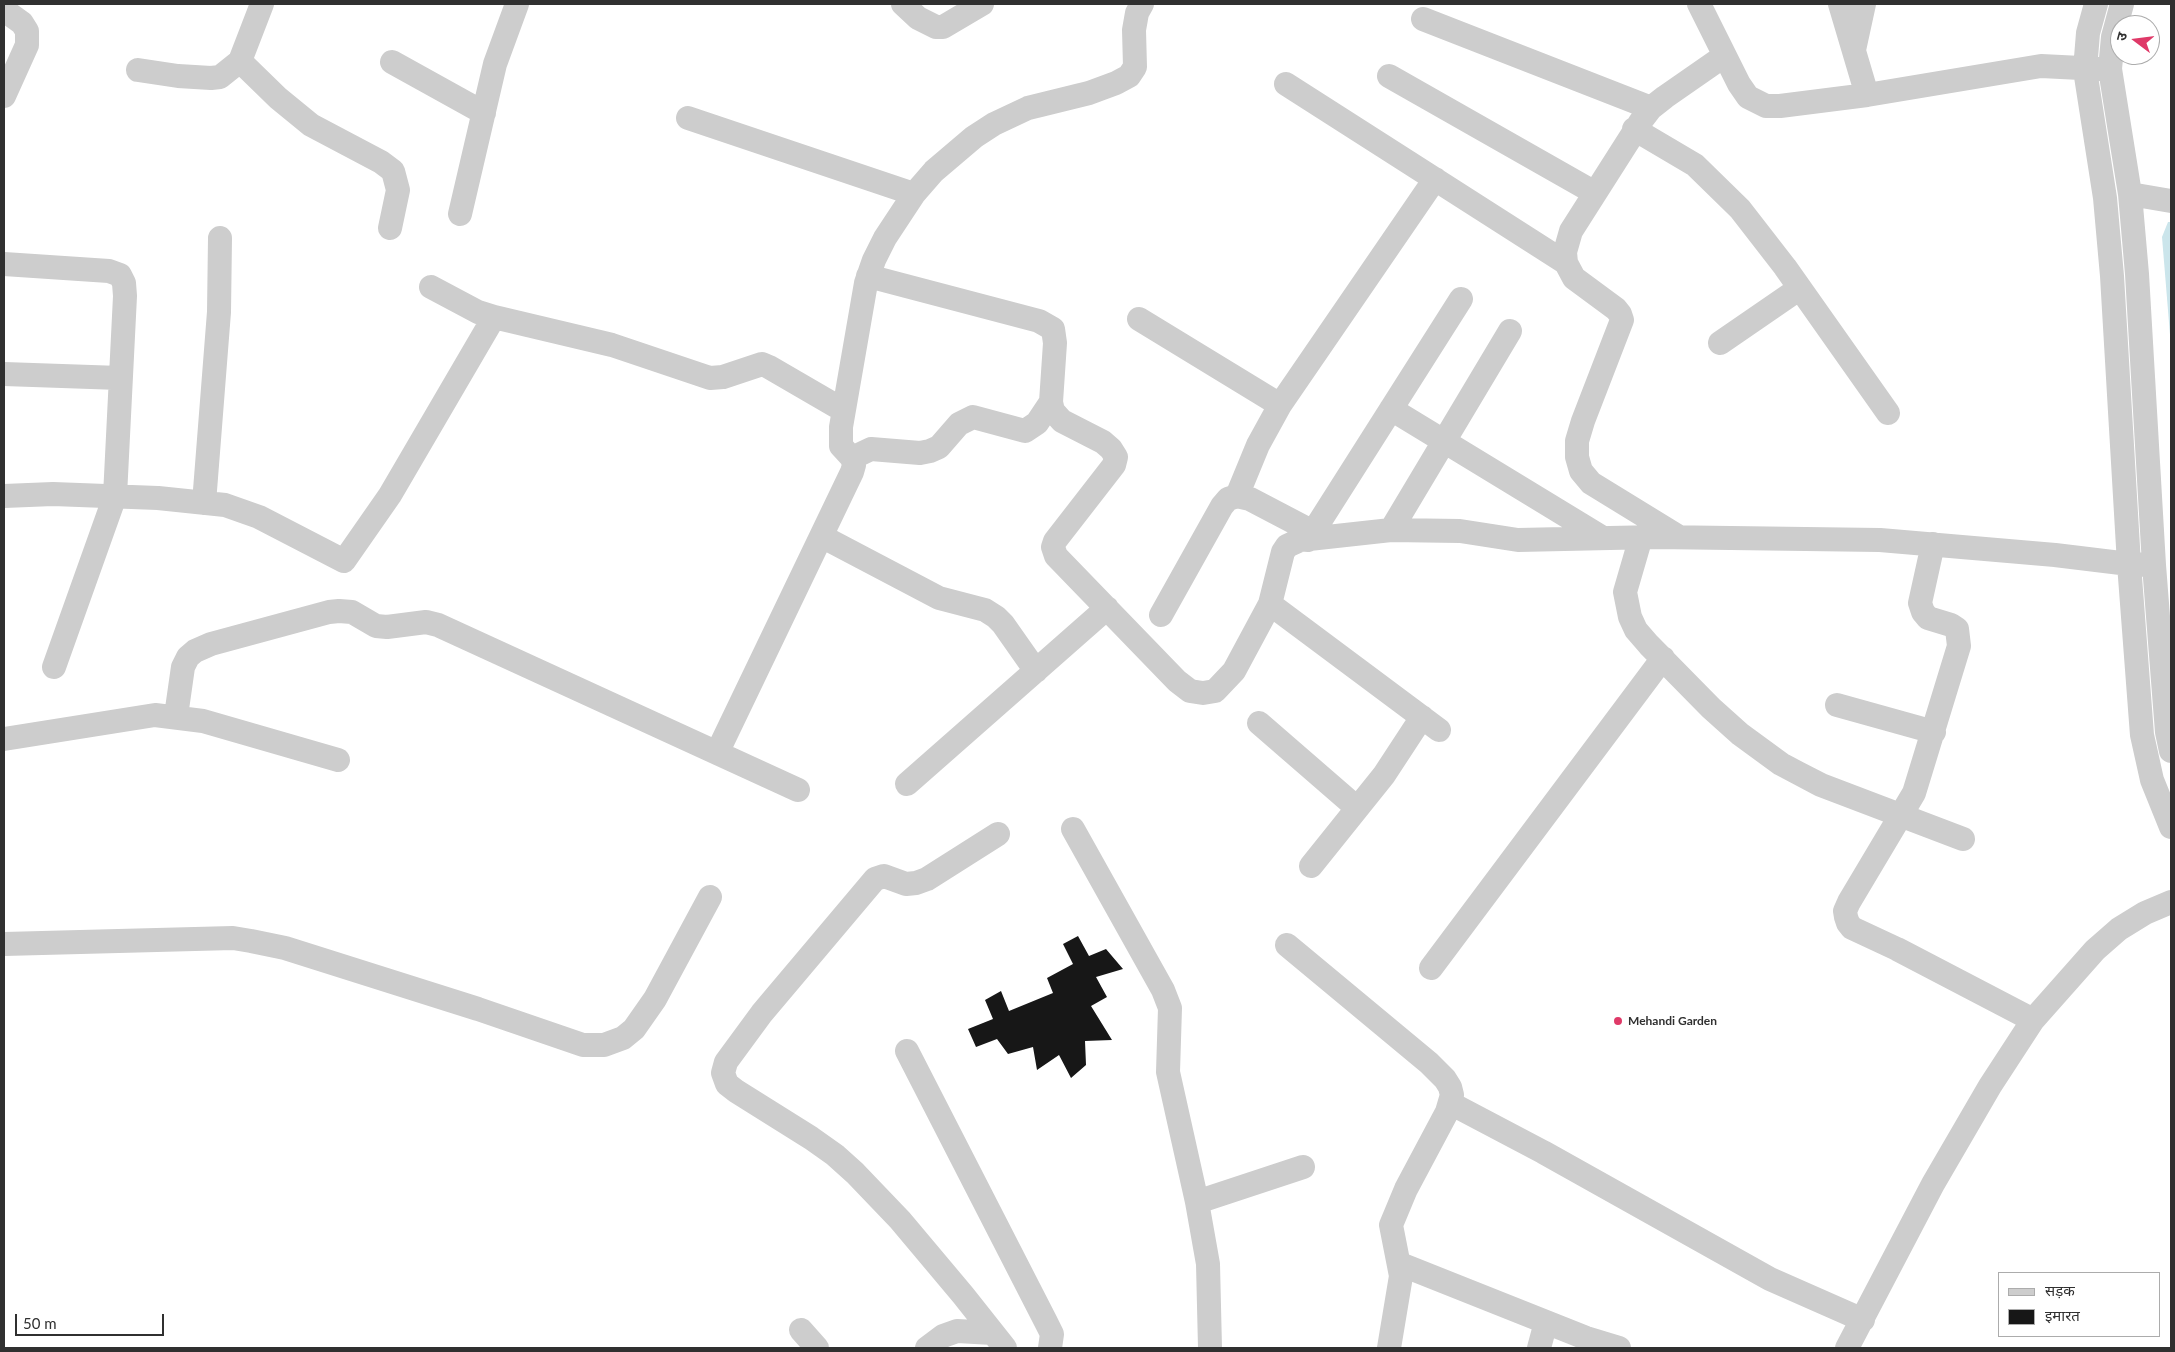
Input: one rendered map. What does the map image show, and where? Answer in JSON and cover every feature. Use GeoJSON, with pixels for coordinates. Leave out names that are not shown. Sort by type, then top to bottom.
{"type":"FeatureCollection","features":[{"type":"Feature","properties":{"kind":"street"},"geometry":{"type":"LineString","coordinates":[[138,70],[171,76],[220,77],[240,61],[262,4]]}},
{"type":"Feature","properties":{"kind":"street"},"geometry":{"type":"LineString","coordinates":[[460,214],[495,64],[517,4]]}},
{"type":"Feature","properties":{"kind":"street"},"geometry":{"type":"LineString","coordinates":[[903,4],[918,18],[936,28],[943,27],[982,4]]}},
{"type":"Feature","properties":{"kind":"street"},"geometry":{"type":"LineString","coordinates":[[717,753],[823,537],[852,472],[854,465],[852,458],[841,446],[840,438],[868,276],[885,238],[914,194],[934,171],[974,137],[1000,121],[1028,108],[1089,93],[1116,84],[1129,76],[1135,67],[1134,30],[1137,13],[1142,4]]}},
{"type":"Feature","properties":{"kind":"street"},"geometry":{"type":"LineString","coordinates":[[1699,4],[1739,84],[1748,97],[1766,106],[1780,106],[1867,95],[2042,66],[2085,70],[2110,69]]}},
{"type":"Feature","properties":{"kind":"street"},"geometry":{"type":"LineString","coordinates":[[1840,4],[1867,95]]}},
{"type":"Feature","properties":{"kind":"street"},"geometry":{"type":"LineString","coordinates":[[1854,52],[1864,4]]}},
{"type":"Feature","properties":{"kind":"street"},"geometry":{"type":"LineString","coordinates":[[2096,4],[2088,33],[2085,70],[2105,198],[2112,276],[2129,564],[2142,735],[2152,780],[2171,827]]}},
{"type":"Feature","properties":{"kind":"street"},"geometry":{"type":"LineString","coordinates":[[2122,4],[2114,37],[2110,69],[2130,194],[2137,274],[2154,565],[2167,732],[2171,751]]}},
{"type":"Feature","properties":{"kind":"street"},"geometry":{"type":"LineString","coordinates":[[4,10],[22,23],[27,31],[27,45],[4,96]]}},
{"type":"Feature","properties":{"kind":"street"},"geometry":{"type":"LineString","coordinates":[[1423,19],[1651,108]]}},
{"type":"Feature","properties":{"kind":"street"},"geometry":{"type":"LineString","coordinates":[[1679,537],[1591,482],[1581,471],[1577,457],[1577,441],[1622,320],[1616,309],[1574,278],[1566,263],[1565,252],[1569,236],[1634,129],[1651,108],[1724,56]]}},
{"type":"Feature","properties":{"kind":"street"},"geometry":{"type":"LineString","coordinates":[[240,61],[278,98],[311,124],[381,162],[392,171],[398,190],[390,228]]}},
{"type":"Feature","properties":{"kind":"street"},"geometry":{"type":"LineString","coordinates":[[392,62],[484,112]]}},
{"type":"Feature","properties":{"kind":"street"},"geometry":{"type":"LineString","coordinates":[[1389,76],[1595,193]]}},
{"type":"Feature","properties":{"kind":"street"},"geometry":{"type":"LineString","coordinates":[[1286,84],[1566,263]]}},
{"type":"Feature","properties":{"kind":"street"},"geometry":{"type":"LineString","coordinates":[[688,118],[914,194]]}},
{"type":"Feature","properties":{"kind":"street"},"geometry":{"type":"LineString","coordinates":[[1634,129],[1684,156],[1705,172],[1740,209],[1800,288],[1888,413]]}},
{"type":"Feature","properties":{"kind":"street"},"geometry":{"type":"LineString","coordinates":[[1237,496],[1258,445],[1280,405],[1435,179]]}},
{"type":"Feature","properties":{"kind":"street"},"geometry":{"type":"LineString","coordinates":[[2130,194],[2171,200]]}},
{"type":"Feature","properties":{"kind":"street"},"geometry":{"type":"LineString","coordinates":[[204,503],[219,312],[220,238]]}},
{"type":"Feature","properties":{"kind":"street"},"geometry":{"type":"LineString","coordinates":[[4,264],[109,271],[120,275],[124,283],[125,296],[115,496],[54,667]]}},
{"type":"Feature","properties":{"kind":"street"},"geometry":{"type":"LineString","coordinates":[[868,276],[1048,325],[1053,329],[1055,343],[1051,402],[1056,416],[1102,442],[1111,449],[1116,457],[1114,465],[1061,532],[1053,548],[1056,556],[1176,680],[1190,691],[1203,693],[1215,691],[1234,671],[1270,604],[1287,546],[1311,536],[1391,530],[1460,532],[1518,540],[1641,537],[1880,540],[2154,565]]}},
{"type":"Feature","properties":{"kind":"street"},"geometry":{"type":"LineString","coordinates":[[431,288],[478,312],[612,345],[710,378],[723,377],[762,364],[844,410]]}},
{"type":"Feature","properties":{"kind":"street"},"geometry":{"type":"LineString","coordinates":[[1720,343],[1800,288]]}},
{"type":"Feature","properties":{"kind":"street"},"geometry":{"type":"LineString","coordinates":[[1311,536],[1461,299]]}},
{"type":"Feature","properties":{"kind":"street"},"geometry":{"type":"LineString","coordinates":[[4,496],[53,494],[115,496],[204,503],[242,509],[344,561],[390,495],[494,317]]}},
{"type":"Feature","properties":{"kind":"street"},"geometry":{"type":"LineString","coordinates":[[1139,319],[1280,405]]}},
{"type":"Feature","properties":{"kind":"street"},"geometry":{"type":"LineString","coordinates":[[1391,530],[1510,331]]}},
{"type":"Feature","properties":{"kind":"street"},"geometry":{"type":"LineString","coordinates":[[4,374],[120,378]]}},
{"type":"Feature","properties":{"kind":"street"},"geometry":{"type":"LineString","coordinates":[[852,458],[871,449],[920,453],[930,451],[939,447],[958,424],[973,417],[1025,431],[1038,423],[1051,402]]}},
{"type":"Feature","properties":{"kind":"street"},"geometry":{"type":"LineString","coordinates":[[1391,409],[1603,538]]}},
{"type":"Feature","properties":{"kind":"street"},"geometry":{"type":"LineString","coordinates":[[1161,614],[1222,506],[1228,499],[1237,496],[1250,499],[1311,536]]}},
{"type":"Feature","properties":{"kind":"street"},"geometry":{"type":"LineString","coordinates":[[823,537],[939,598],[985,610],[996,616],[1036,671]]}},
{"type":"Feature","properties":{"kind":"street"},"geometry":{"type":"LineString","coordinates":[[1641,537],[1625,592],[1626,604],[1636,630],[1733,728],[1781,764],[1821,785],[1963,839]]}},
{"type":"Feature","properties":{"kind":"street"},"geometry":{"type":"LineString","coordinates":[[1933,544],[1920,603],[1923,612],[1928,618],[1951,625],[1957,629],[1959,636],[1956,655],[1914,793],[1845,911],[1848,923],[1852,928],[1897,949],[2033,1020]]}},
{"type":"Feature","properties":{"kind":"street"},"geometry":{"type":"LineString","coordinates":[[1270,604],[1431,724],[1384,775],[1311,866]]}},
{"type":"Feature","properties":{"kind":"street"},"geometry":{"type":"LineString","coordinates":[[907,784],[1107,608]]}},
{"type":"Feature","properties":{"kind":"street"},"geometry":{"type":"LineString","coordinates":[[176,716],[183,667],[188,657],[195,651],[211,644],[329,612],[352,612],[376,626],[387,627],[426,622],[438,625],[798,790]]}},
{"type":"Feature","properties":{"kind":"street"},"geometry":{"type":"LineString","coordinates":[[1431,968],[1664,658]]}},
{"type":"Feature","properties":{"kind":"street"},"geometry":{"type":"LineString","coordinates":[[1837,705],[1934,732]]}},
{"type":"Feature","properties":{"kind":"street"},"geometry":{"type":"LineString","coordinates":[[4,739],[156,714],[203,721],[338,760]]}},
{"type":"Feature","properties":{"kind":"street"},"geometry":{"type":"LineString","coordinates":[[1259,723],[1357,808]]}},
{"type":"Feature","properties":{"kind":"street"},"geometry":{"type":"LineString","coordinates":[[1073,830],[1163,990],[1170,1008],[1168,1072],[1197,1202],[1208,1264],[1210,1348]]}},
{"type":"Feature","properties":{"kind":"street"},"geometry":{"type":"LineString","coordinates":[[998,834],[927,879],[916,883],[906,884],[884,876],[874,879],[762,1013],[726,1062],[723,1073],[727,1084],[736,1091],[811,1138],[835,1155],[855,1173],[900,1220],[999,1341]]}},
{"type":"Feature","properties":{"kind":"street"},"geometry":{"type":"LineString","coordinates":[[4,944],[233,938],[251,941],[285,948],[460,1003],[583,1045],[604,1045],[623,1038],[634,1029],[655,998],[710,897]]}},
{"type":"Feature","properties":{"kind":"street"},"geometry":{"type":"LineString","coordinates":[[1847,1348],[1933,1184],[1990,1086],[2033,1020],[2095,950],[2113,934],[2145,913],[2171,902]]}},
{"type":"Feature","properties":{"kind":"street"},"geometry":{"type":"LineString","coordinates":[[1287,945],[1429,1063],[1446,1079],[1450,1087],[1450,1103],[1443,1120],[1394,1214],[1392,1231],[1400,1264],[1399,1295],[1389,1348]]}},
{"type":"Feature","properties":{"kind":"street"},"geometry":{"type":"LineString","coordinates":[[907,1051],[1052,1334],[1050,1348]]}},
{"type":"Feature","properties":{"kind":"street"},"geometry":{"type":"LineString","coordinates":[[1450,1103],[1543,1152],[1770,1279],[1862,1320]]}},
{"type":"Feature","properties":{"kind":"street"},"geometry":{"type":"LineString","coordinates":[[1197,1202],[1303,1167]]}},
{"type":"Feature","properties":{"kind":"street"},"geometry":{"type":"LineString","coordinates":[[1400,1264],[1546,1322],[1619,1348]]}},
{"type":"Feature","properties":{"kind":"street"},"geometry":{"type":"LineString","coordinates":[[1539,1348],[1546,1322]]}},
{"type":"Feature","properties":{"kind":"street"},"geometry":{"type":"LineString","coordinates":[[801,1330],[817,1348]]}},
{"type":"Feature","properties":{"kind":"street"},"geometry":{"type":"LineString","coordinates":[[927,1348],[943,1336],[957,1331],[999,1341]]}},
{"type":"Feature","properties":{"kind":"water"},"geometry":{"type":"Polygon","coordinates":[[[2168,222],[2171,222],[2171,347],[2162,237],[2168,222]]]}},
{"type":"Feature","properties":{"kind":"building"},"geometry":{"type":"Polygon","coordinates":[[[1078,936],[1089,956],[1106,949],[1123,969],[1096,977],[1107,997],[1091,1006],[1112,1040],[1085,1041],[1086,1065],[1071,1078],[1059,1055],[1037,1070],[1033,1047],[1008,1054],[997,1039],[976,1047],[968,1029],[993,1019],[985,1000],[1001,991],[1009,1011],[1053,993],[1047,978],[1073,964],[1063,944],[1078,936]]]}},
{"type":"Feature","properties":{"kind":"place","name":"Mehandi Garden"},"geometry":{"type":"Point","coordinates":[1618,1021]}}]}
